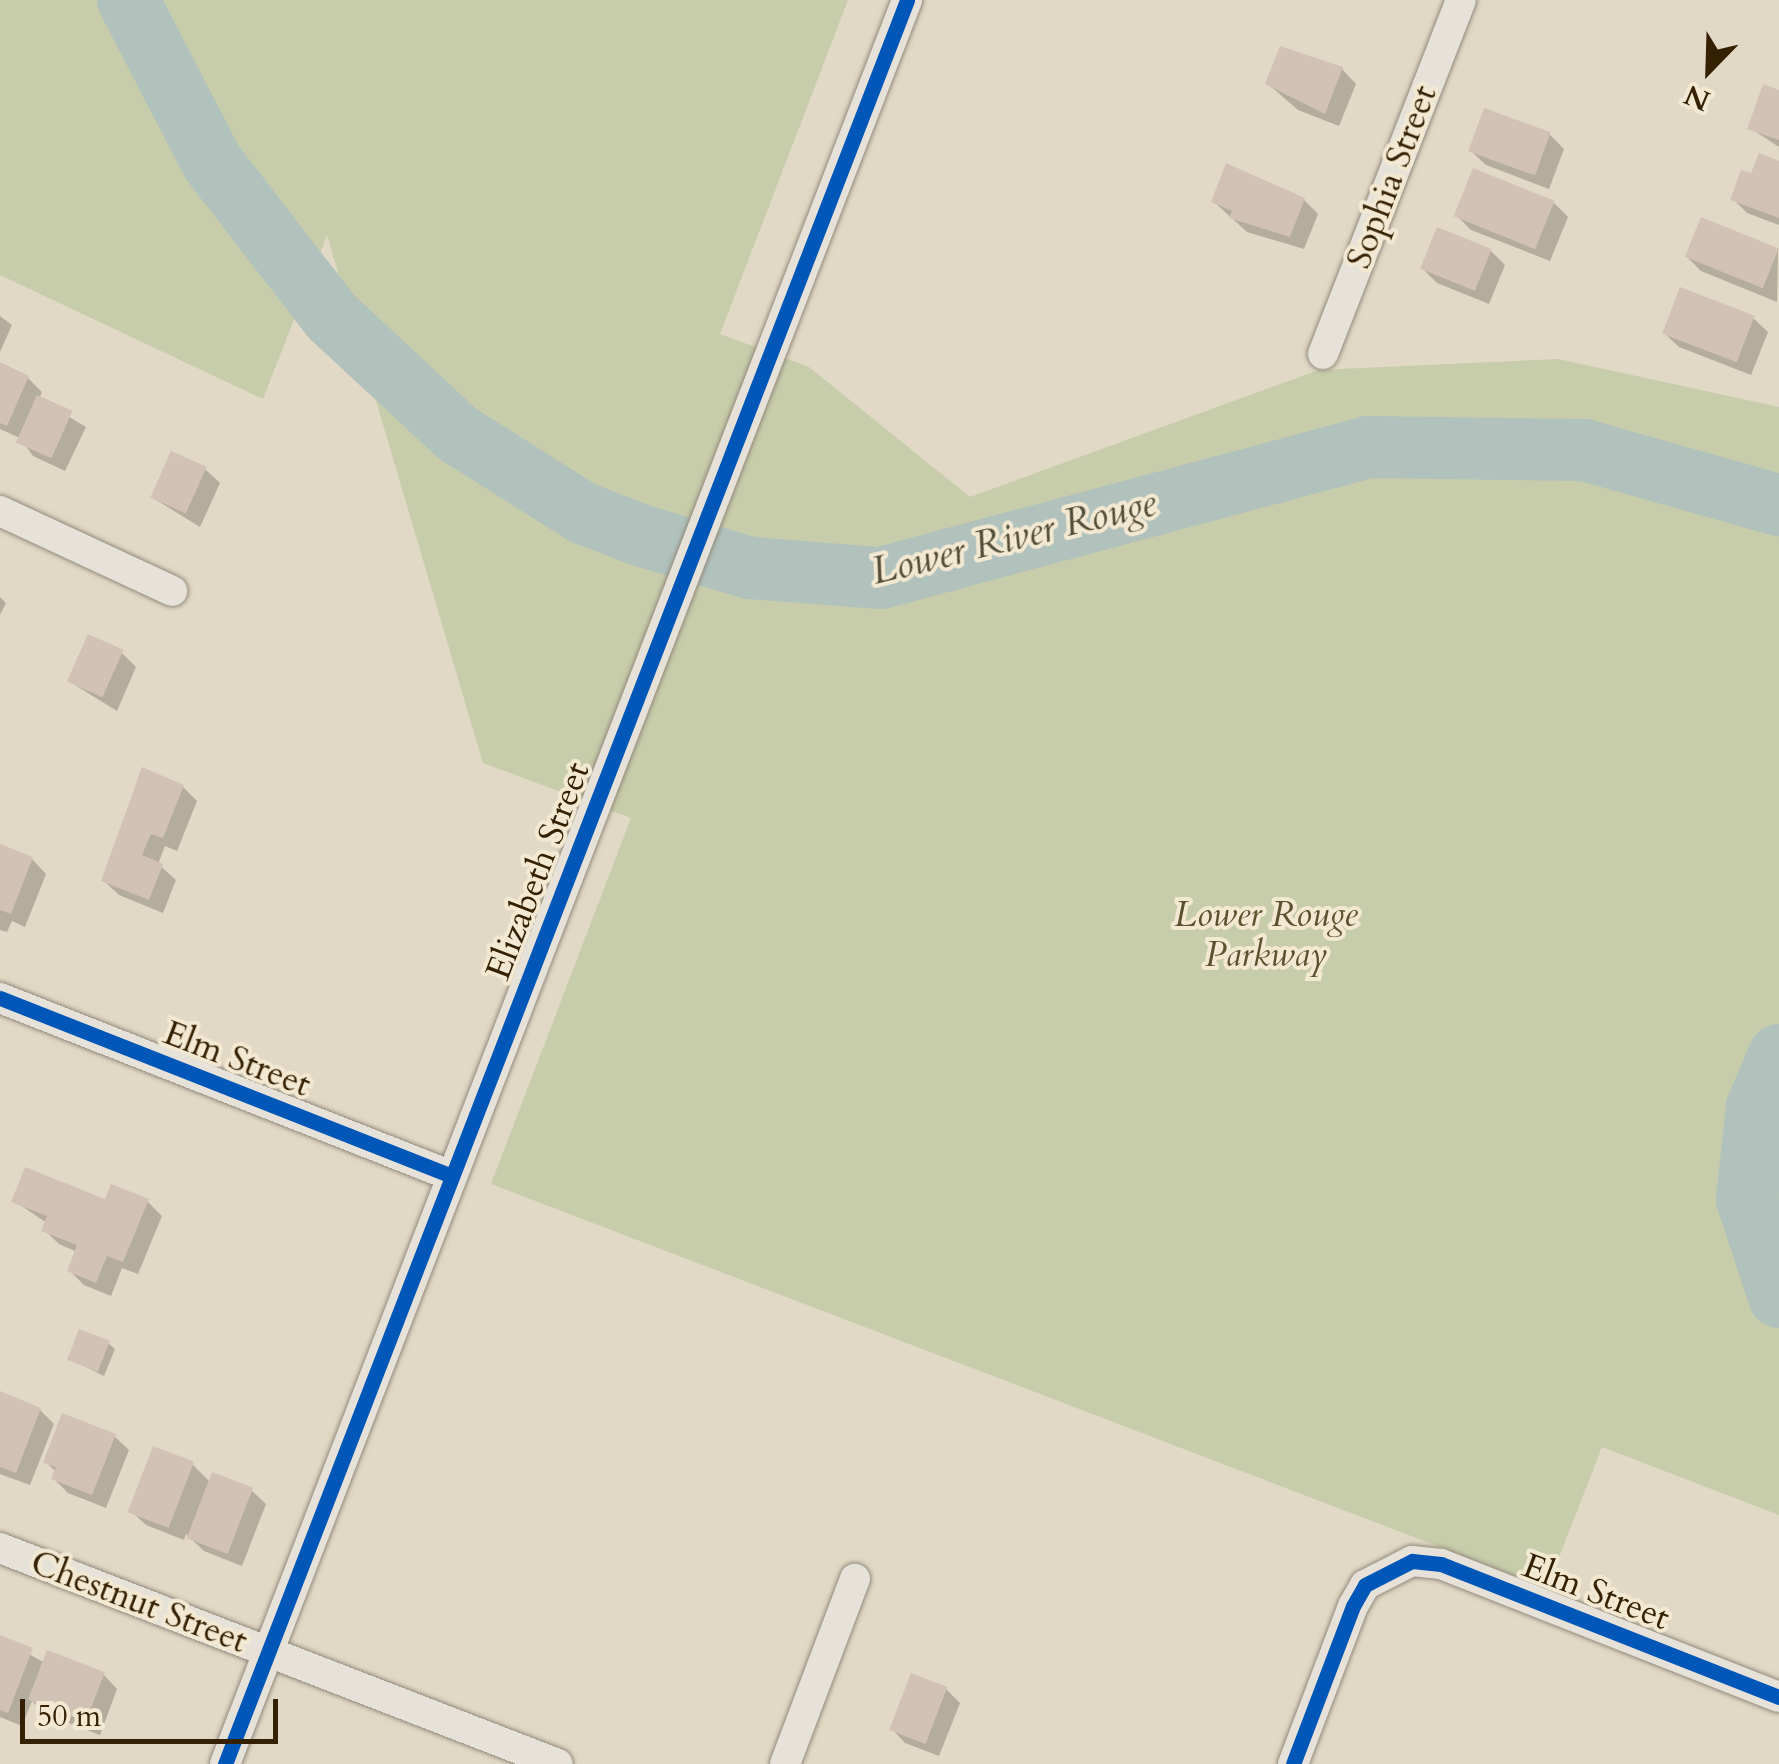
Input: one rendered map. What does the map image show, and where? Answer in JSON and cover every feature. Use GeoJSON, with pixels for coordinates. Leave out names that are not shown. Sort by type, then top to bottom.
{"type":"FeatureCollection","features":[{"type":"Feature","properties":{"kind":"street","name":"Elizabeth Street"},"geometry":{"type":"LineString","coordinates":[[225,1764],[906,0]]}},
{"type":"Feature","properties":{"kind":"street","name":"Sophia Street"},"geometry":{"type":"LineString","coordinates":[[1323,354],[1462,0]]}},
{"type":"Feature","properties":{"kind":"street"},"geometry":{"type":"LineString","coordinates":[[0,511],[172,590]]}},
{"type":"Feature","properties":{"kind":"street","name":"Elm Street"},"geometry":{"type":"LineString","coordinates":[[0,998],[451,1176]]}},
{"type":"Feature","properties":{"kind":"street","name":"Chestnut Street"},"geometry":{"type":"LineString","coordinates":[[0,1548],[558,1764]]}},
{"type":"Feature","properties":{"kind":"street","name":"Elm Street"},"geometry":{"type":"LineString","coordinates":[[1294,1764],[1353,1606],[1366,1585],[1388,1569],[1412,1561],[1441,1564],[1779,1697]]}},
{"type":"Feature","properties":{"kind":"street"},"geometry":{"type":"LineString","coordinates":[[785,1764],[855,1579]]}},
{"type":"Feature","properties":{"kind":"green space","name":"Lower Rouge Parkway"},"geometry":{"type":"Polygon","coordinates":[[[0,0],[848,0],[720,334],[809,367],[970,497],[1319,370],[1558,359],[1779,407],[1779,1515],[1602,1447],[1547,1588],[491,1184],[631,818],[483,763],[327,235],[263,399],[0,275],[0,0]]]}},
{"type":"Feature","properties":{"kind":"building"},"geometry":{"type":"Polygon","coordinates":[[[1280,46],[1343,67],[1325,114],[1265,84],[1280,46]]]}},
{"type":"Feature","properties":{"kind":"building"},"geometry":{"type":"Polygon","coordinates":[[[1763,84],[1779,90],[1779,140],[1747,129],[1763,84]]]}},
{"type":"Feature","properties":{"kind":"building"},"geometry":{"type":"Polygon","coordinates":[[[1484,108],[1551,132],[1535,176],[1468,151],[1484,108]]]}},
{"type":"Feature","properties":{"kind":"building"},"geometry":{"type":"Polygon","coordinates":[[[1759,153],[1779,161],[1779,218],[1730,200],[1741,170],[1751,173],[1759,153]]]}},
{"type":"Feature","properties":{"kind":"building"},"geometry":{"type":"Polygon","coordinates":[[[1226,163],[1305,198],[1290,237],[1229,218],[1232,211],[1211,202],[1226,163]]]}},
{"type":"Feature","properties":{"kind":"building"},"geometry":{"type":"Polygon","coordinates":[[[1473,168],[1555,201],[1535,249],[1454,216],[1473,168]]]}},
{"type":"Feature","properties":{"kind":"building"},"geometry":{"type":"Polygon","coordinates":[[[1701,217],[1779,248],[1763,288],[1685,257],[1701,217]]]}},
{"type":"Feature","properties":{"kind":"building"},"geometry":{"type":"Polygon","coordinates":[[[1437,227],[1492,249],[1475,291],[1420,269],[1437,227]]]}},
{"type":"Feature","properties":{"kind":"building"},"geometry":{"type":"Polygon","coordinates":[[[1680,287],[1755,316],[1737,362],[1662,334],[1680,287]]]}},
{"type":"Feature","properties":{"kind":"building"},"geometry":{"type":"Polygon","coordinates":[[[0,362],[29,376],[7,426],[0,423],[0,362]]]}},
{"type":"Feature","properties":{"kind":"building"},"geometry":{"type":"Polygon","coordinates":[[[37,395],[73,411],[51,458],[16,443],[37,395]]]}},
{"type":"Feature","properties":{"kind":"building"},"geometry":{"type":"Polygon","coordinates":[[[171,451],[207,467],[186,513],[150,498],[171,451]]]}},
{"type":"Feature","properties":{"kind":"building"},"geometry":{"type":"Polygon","coordinates":[[[88,634],[124,650],[102,697],[67,682],[88,634]]]}},
{"type":"Feature","properties":{"kind":"building"},"geometry":{"type":"Polygon","coordinates":[[[142,767],[184,785],[163,838],[151,834],[142,855],[163,864],[149,900],[101,881],[142,767]]]}},
{"type":"Feature","properties":{"kind":"building"},"geometry":{"type":"Polygon","coordinates":[[[0,844],[33,857],[11,914],[0,910],[0,844]]]}},
{"type":"Feature","properties":{"kind":"building"},"geometry":{"type":"Polygon","coordinates":[[[25,1167],[105,1199],[111,1184],[149,1199],[123,1262],[107,1256],[96,1283],[67,1271],[77,1245],[41,1231],[47,1216],[11,1202],[25,1167]]]}},
{"type":"Feature","properties":{"kind":"building"},"geometry":{"type":"Polygon","coordinates":[[[79,1329],[110,1341],[98,1372],[67,1360],[79,1329]]]}},
{"type":"Feature","properties":{"kind":"building"},"geometry":{"type":"Polygon","coordinates":[[[0,1391],[41,1408],[16,1473],[0,1467],[0,1391]]]}},
{"type":"Feature","properties":{"kind":"building"},"geometry":{"type":"Polygon","coordinates":[[[62,1413],[116,1434],[92,1495],[51,1479],[56,1467],[43,1463],[62,1413]]]}},
{"type":"Feature","properties":{"kind":"building"},"geometry":{"type":"Polygon","coordinates":[[[153,1446],[194,1462],[169,1528],[128,1512],[153,1446]]]}},
{"type":"Feature","properties":{"kind":"building"},"geometry":{"type":"Polygon","coordinates":[[[212,1472],[253,1488],[228,1554],[187,1538],[212,1472]]]}},
{"type":"Feature","properties":{"kind":"building"},"geometry":{"type":"Polygon","coordinates":[[[0,1635],[33,1648],[8,1713],[0,1710],[0,1635]]]}},
{"type":"Feature","properties":{"kind":"building"},"geometry":{"type":"Polygon","coordinates":[[[47,1650],[105,1672],[86,1722],[28,1699],[47,1650]]]}},
{"type":"Feature","properties":{"kind":"building"},"geometry":{"type":"Polygon","coordinates":[[[911,1673],[947,1687],[926,1744],[889,1730],[911,1673]]]}},
{"type":"Feature","properties":{"kind":"waterway","name":"Lower River Rouge"},"geometry":{"type":"LineString","coordinates":[[128,0],[212,162],[332,317],[458,434],[583,513],[640,535],[750,568],[881,578],[1369,447],[1584,450],[1779,505]]}},
{"type":"Feature","properties":{"kind":"waterway","name":"Lower River Rouge"},"geometry":{"type":"LineString","coordinates":[[1779,1055],[1757,1107],[1747,1199],[1779,1297]]}},
{"type":"Feature","properties":{"kind":"cycle path"},"geometry":{"type":"LineString","coordinates":[[225,1764],[907,0]]}},
{"type":"Feature","properties":{"kind":"cycle path"},"geometry":{"type":"LineString","coordinates":[[0,998],[451,1176]]}},
{"type":"Feature","properties":{"kind":"cycle path"},"geometry":{"type":"LineString","coordinates":[[1293,1764],[1353,1606],[1365,1585],[1412,1561],[1441,1564],[1779,1697]]}}]}
